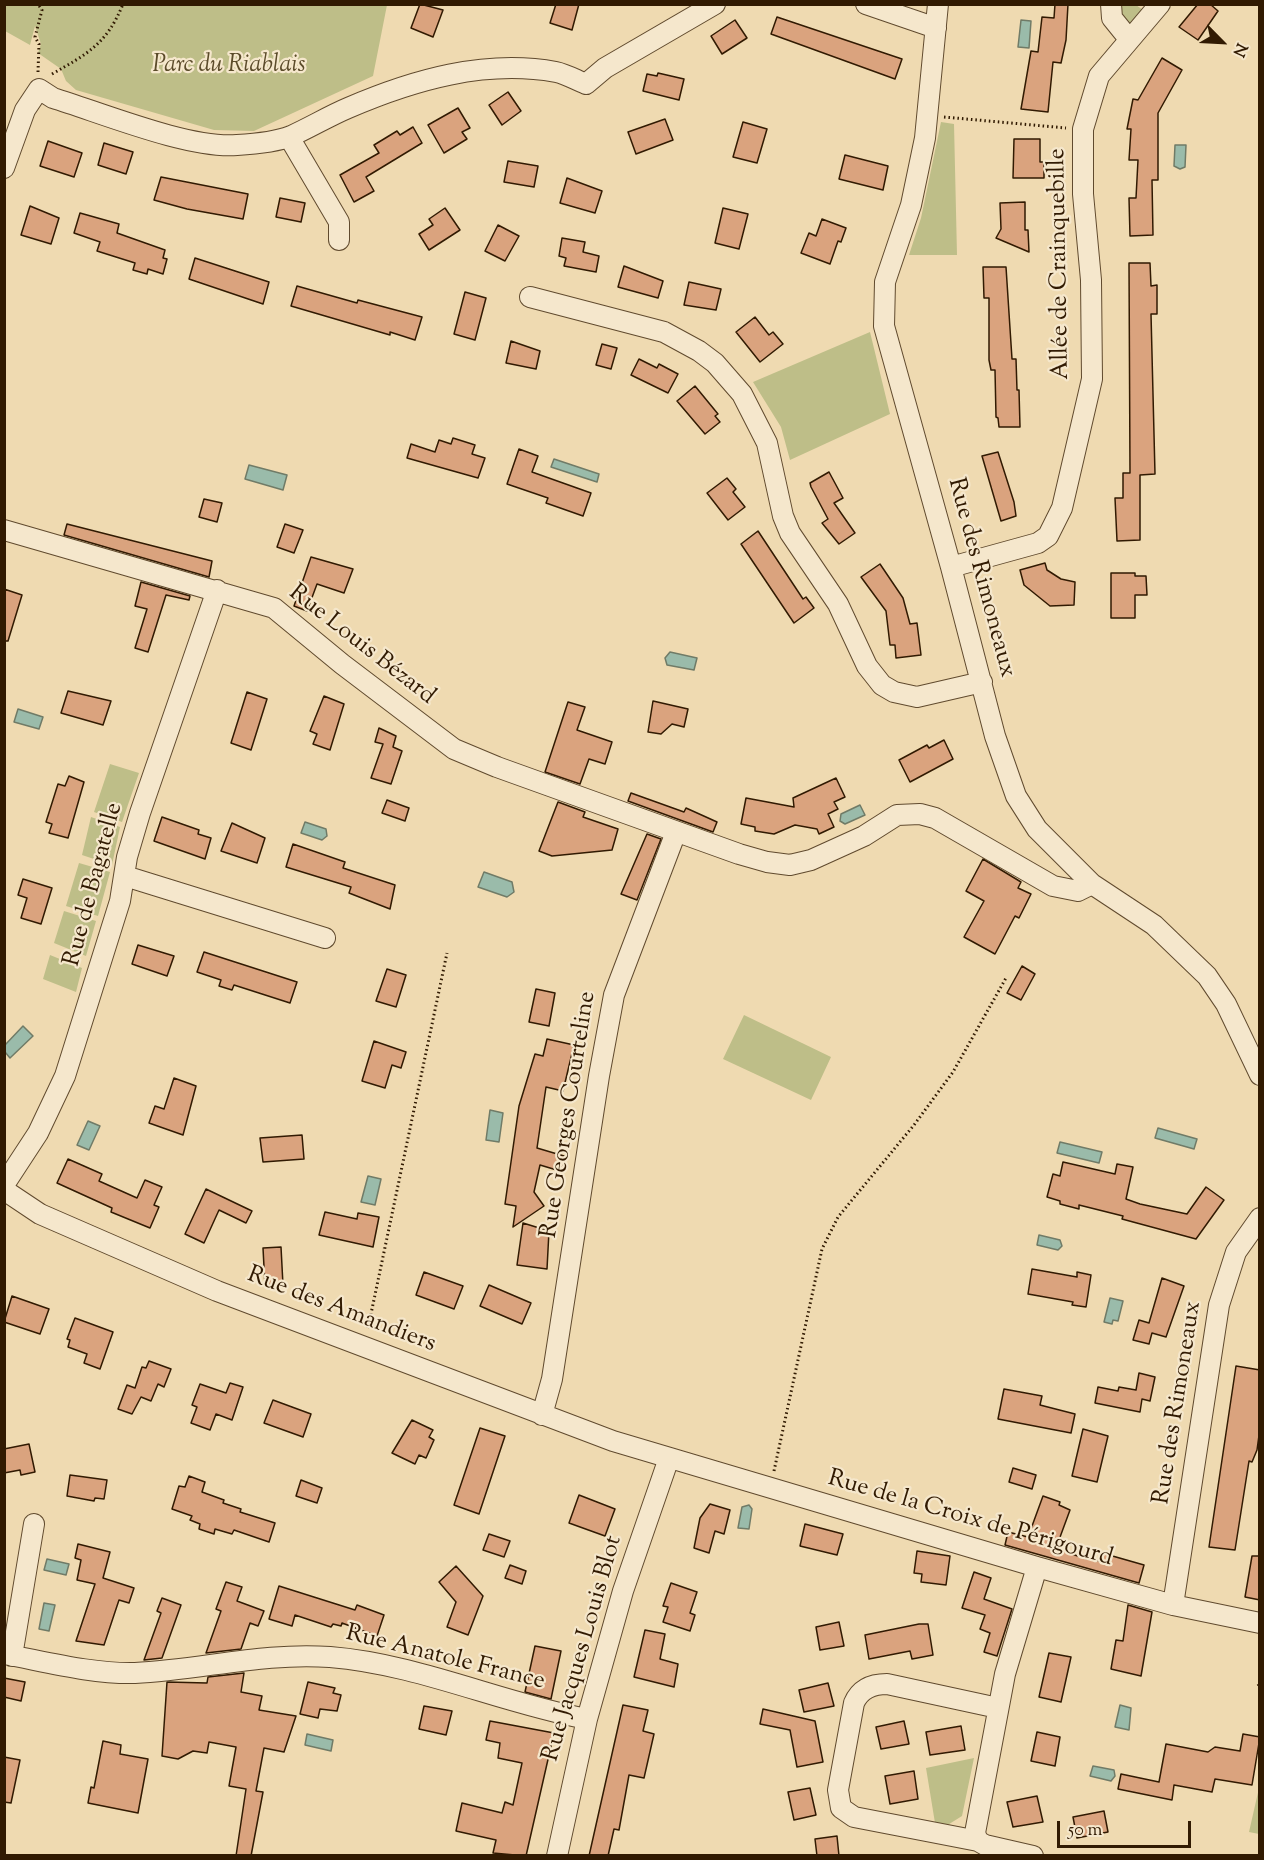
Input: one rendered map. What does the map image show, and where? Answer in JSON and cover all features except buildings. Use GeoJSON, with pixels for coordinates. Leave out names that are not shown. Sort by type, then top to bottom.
{"type":"FeatureCollection","features":[{"type":"Feature","properties":{"kind":"street"},"geometry":{"type":"LineString","coordinates":[[4,168],[25,110],[39,89],[53,98],[203,143],[235,145],[289,137],[320,120],[389,91],[453,74],[511,68],[558,72],[586,84],[605,68],[715,4]]}},
{"type":"Feature","properties":{"kind":"street"},"geometry":{"type":"LineString","coordinates":[[866,4],[936,28]]}},
{"type":"Feature","properties":{"kind":"street","name":"Rue des Rimoneaux"},"geometry":{"type":"LineString","coordinates":[[938,4],[928,116],[911,205],[885,282],[884,326],[995,736],[1016,796],[1037,829],[1092,884],[1154,925],[1207,976],[1226,1004],[1260,1074]]}},
{"type":"Feature","properties":{"kind":"street"},"geometry":{"type":"LineString","coordinates":[[1111,4],[1112,18],[1129,39]]}},
{"type":"Feature","properties":{"kind":"street","name":"Allée de Crainquebille"},"geometry":{"type":"LineString","coordinates":[[951,567],[1038,543],[1048,536],[1062,508],[1092,379],[1091,280],[1083,194],[1083,129],[1099,76],[1161,4]]}},
{"type":"Feature","properties":{"kind":"street"},"geometry":{"type":"LineString","coordinates":[[289,137],[339,222],[339,240]]}},
{"type":"Feature","properties":{"kind":"street"},"geometry":{"type":"LineString","coordinates":[[530,297],[664,332],[699,351],[715,363],[742,394],[767,443],[783,516],[790,533],[838,604],[867,666],[882,685],[894,692],[917,697],[982,682]]}},
{"type":"Feature","properties":{"kind":"street","name":"Rue Louis Bézard"},"geometry":{"type":"LineString","coordinates":[[4,531],[274,608],[342,664],[454,748],[497,767],[675,832],[767,862],[790,865],[811,860],[854,840],[897,815],[920,814],[935,818],[1053,886],[1078,891],[1092,884]]}},
{"type":"Feature","properties":{"kind":"street","name":"Rue de Bagatelle"},"geometry":{"type":"LineString","coordinates":[[4,1187],[38,1133],[65,1076],[120,901],[127,857],[140,813],[216,590]]}},
{"type":"Feature","properties":{"kind":"street","name":"Rue Georges Courteline"},"geometry":{"type":"LineString","coordinates":[[542,1414],[554,1368],[599,1076],[614,996],[675,832]]}},
{"type":"Feature","properties":{"kind":"street"},"geometry":{"type":"LineString","coordinates":[[125,876],[325,939]]}},
{"type":"Feature","properties":{"kind":"street","name":"Rue des Amandiers"},"geometry":{"type":"LineString","coordinates":[[4,1187],[40,1214],[217,1291],[613,1441],[669,1458]]}},
{"type":"Feature","properties":{"kind":"street","name":"Rue des Rimoneaux"},"geometry":{"type":"LineString","coordinates":[[1173,1605],[1219,1305],[1236,1252],[1260,1218]]}},
{"type":"Feature","properties":{"kind":"street","name":"Rue de la Croix de Périgourd"},"geometry":{"type":"LineString","coordinates":[[669,1458],[1173,1605],[1260,1623]]}},
{"type":"Feature","properties":{"kind":"street","name":"Rue Jacques Louis Blot"},"geometry":{"type":"LineString","coordinates":[[557,1856],[587,1719],[623,1591],[669,1458]]}},
{"type":"Feature","properties":{"kind":"street"},"geometry":{"type":"LineString","coordinates":[[8,1655],[34,1524]]}},
{"type":"Feature","properties":{"kind":"street"},"geometry":{"type":"LineString","coordinates":[[978,1841],[975,1833],[998,1708],[1012,1646],[1037,1567]]}},
{"type":"Feature","properties":{"kind":"street","name":"Rue Anatole France"},"geometry":{"type":"LineString","coordinates":[[8,1655],[107,1671],[135,1673],[289,1654],[333,1657],[393,1668],[587,1719]]}},
{"type":"Feature","properties":{"kind":"street"},"geometry":{"type":"LineString","coordinates":[[998,1708],[887,1684],[870,1686],[861,1692],[854,1703],[838,1790],[841,1808],[854,1817],[978,1841],[1033,1856]]}},
{"type":"Feature","properties":{"kind":"path"},"geometry":{"type":"LineString","coordinates":[[38,4],[42,10],[35,37],[39,44],[36,53],[39,89]]}},
{"type":"Feature","properties":{"kind":"path"},"geometry":{"type":"LineString","coordinates":[[39,89],[51,75],[95,49],[112,30],[123,4]]}},
{"type":"Feature","properties":{"kind":"path"},"geometry":{"type":"LineString","coordinates":[[928,116],[1083,129]]}},
{"type":"Feature","properties":{"kind":"path"},"geometry":{"type":"LineString","coordinates":[[363,1347],[447,953]]}},
{"type":"Feature","properties":{"kind":"path"},"geometry":{"type":"LineString","coordinates":[[770,1488],[822,1249],[828,1234],[838,1217],[914,1125],[953,1072],[1006,978]]}},
{"type":"Feature","properties":{"kind":"green space","name":"Parc du Riablais"},"geometry":{"type":"Polygon","coordinates":[[[4,5],[387,5],[373,76],[254,131],[214,130],[76,90],[66,81],[61,69],[38,53],[41,44],[35,26],[30,45],[5,31],[4,5]]]}},
{"type":"Feature","properties":{"kind":"green space"},"geometry":{"type":"Polygon","coordinates":[[[1118,5],[1136,5],[1146,12],[1134,27],[1122,23],[1118,5]]]}},
{"type":"Feature","properties":{"kind":"green space"},"geometry":{"type":"Polygon","coordinates":[[[941,122],[954,124],[957,255],[909,255],[921,218],[941,122]]]}},
{"type":"Feature","properties":{"kind":"green space"},"geometry":{"type":"Polygon","coordinates":[[[870,332],[890,414],[790,460],[781,427],[753,382],[870,332]]]}},
{"type":"Feature","properties":{"kind":"green space"},"geometry":{"type":"Polygon","coordinates":[[[110,764],[139,773],[122,822],[94,812],[110,764]]]}},
{"type":"Feature","properties":{"kind":"green space"},"geometry":{"type":"Polygon","coordinates":[[[91,817],[120,827],[112,865],[82,855],[91,817]]]}},
{"type":"Feature","properties":{"kind":"green space"},"geometry":{"type":"Polygon","coordinates":[[[79,863],[110,872],[98,916],[66,906],[79,863]]]}},
{"type":"Feature","properties":{"kind":"green space"},"geometry":{"type":"Polygon","coordinates":[[[64,911],[96,921],[86,956],[54,943],[64,911]]]}},
{"type":"Feature","properties":{"kind":"green space"},"geometry":{"type":"Polygon","coordinates":[[[50,955],[82,968],[76,992],[43,979],[50,955]]]}},
{"type":"Feature","properties":{"kind":"green space"},"geometry":{"type":"Polygon","coordinates":[[[744,1015],[831,1057],[811,1100],[723,1059],[744,1015]]]}},
{"type":"Feature","properties":{"kind":"green space"},"geometry":{"type":"Polygon","coordinates":[[[974,1758],[962,1816],[946,1826],[935,1823],[926,1768],[974,1758]]]}},
{"type":"Feature","properties":{"kind":"green space"},"geometry":{"type":"Polygon","coordinates":[[[1259,1788],[1259,1834],[1249,1832],[1259,1788]]]}},
{"type":"Feature","properties":{"kind":"shaded area"},"geometry":{"type":"Polygon","coordinates":[[[1021,20],[1031,21],[1029,48],[1018,47],[1021,20]]]}},
{"type":"Feature","properties":{"kind":"shaded area"},"geometry":{"type":"Polygon","coordinates":[[[1175,145],[1186,145],[1185,167],[1180,169],[1174,166],[1175,145]]]}},
{"type":"Feature","properties":{"kind":"shaded area"},"geometry":{"type":"Polygon","coordinates":[[[554,459],[599,474],[597,482],[551,467],[554,459]]]}},
{"type":"Feature","properties":{"kind":"shaded area"},"geometry":{"type":"Polygon","coordinates":[[[249,465],[287,475],[283,490],[245,479],[249,465]]]}},
{"type":"Feature","properties":{"kind":"shaded area"},"geometry":{"type":"Polygon","coordinates":[[[670,652],[697,658],[694,670],[667,665],[665,658],[670,652]]]}},
{"type":"Feature","properties":{"kind":"shaded area"},"geometry":{"type":"Polygon","coordinates":[[[18,709],[43,717],[39,729],[14,722],[18,709]]]}},
{"type":"Feature","properties":{"kind":"shaded area"},"geometry":{"type":"Polygon","coordinates":[[[860,805],[865,815],[845,824],[840,821],[841,814],[860,805]]]}},
{"type":"Feature","properties":{"kind":"shaded area"},"geometry":{"type":"Polygon","coordinates":[[[305,822],[326,829],[327,836],[322,840],[301,833],[305,822]]]}},
{"type":"Feature","properties":{"kind":"shaded area"},"geometry":{"type":"Polygon","coordinates":[[[484,872],[512,882],[514,892],[507,897],[478,887],[484,872]]]}},
{"type":"Feature","properties":{"kind":"shaded area"},"geometry":{"type":"Polygon","coordinates":[[[23,1026],[33,1036],[10,1058],[5,1052],[5,1045],[23,1026]]]}},
{"type":"Feature","properties":{"kind":"shaded area"},"geometry":{"type":"Polygon","coordinates":[[[490,1110],[503,1113],[499,1142],[486,1140],[490,1110]]]}},
{"type":"Feature","properties":{"kind":"shaded area"},"geometry":{"type":"Polygon","coordinates":[[[88,1121],[100,1126],[89,1150],[77,1145],[88,1121]]]}},
{"type":"Feature","properties":{"kind":"shaded area"},"geometry":{"type":"Polygon","coordinates":[[[1158,1128],[1197,1139],[1194,1149],[1155,1138],[1158,1128]]]}},
{"type":"Feature","properties":{"kind":"shaded area"},"geometry":{"type":"Polygon","coordinates":[[[1060,1142],[1102,1152],[1099,1163],[1057,1153],[1060,1142]]]}},
{"type":"Feature","properties":{"kind":"shaded area"},"geometry":{"type":"Polygon","coordinates":[[[368,1176],[381,1179],[375,1205],[361,1202],[368,1176]]]}},
{"type":"Feature","properties":{"kind":"shaded area"},"geometry":{"type":"Polygon","coordinates":[[[1039,1235],[1060,1240],[1062,1246],[1058,1250],[1037,1245],[1039,1235]]]}},
{"type":"Feature","properties":{"kind":"shaded area"},"geometry":{"type":"Polygon","coordinates":[[[1110,1298],[1123,1301],[1118,1321],[1113,1320],[1112,1324],[1104,1322],[1110,1298]]]}},
{"type":"Feature","properties":{"kind":"shaded area"},"geometry":{"type":"Polygon","coordinates":[[[749,1505],[752,1509],[749,1529],[738,1528],[742,1507],[749,1505]]]}},
{"type":"Feature","properties":{"kind":"shaded area"},"geometry":{"type":"Polygon","coordinates":[[[47,1559],[69,1564],[66,1575],[44,1570],[47,1559]]]}},
{"type":"Feature","properties":{"kind":"shaded area"},"geometry":{"type":"Polygon","coordinates":[[[44,1603],[55,1605],[49,1631],[39,1629],[44,1603]]]}},
{"type":"Feature","properties":{"kind":"shaded area"},"geometry":{"type":"Polygon","coordinates":[[[1120,1705],[1131,1708],[1129,1730],[1115,1727],[1120,1705]]]}},
{"type":"Feature","properties":{"kind":"shaded area"},"geometry":{"type":"Polygon","coordinates":[[[307,1734],[333,1740],[331,1751],[305,1745],[307,1734]]]}},
{"type":"Feature","properties":{"kind":"shaded area"},"geometry":{"type":"Polygon","coordinates":[[[1093,1766],[1114,1770],[1115,1776],[1111,1781],[1090,1776],[1093,1766]]]}}]}
